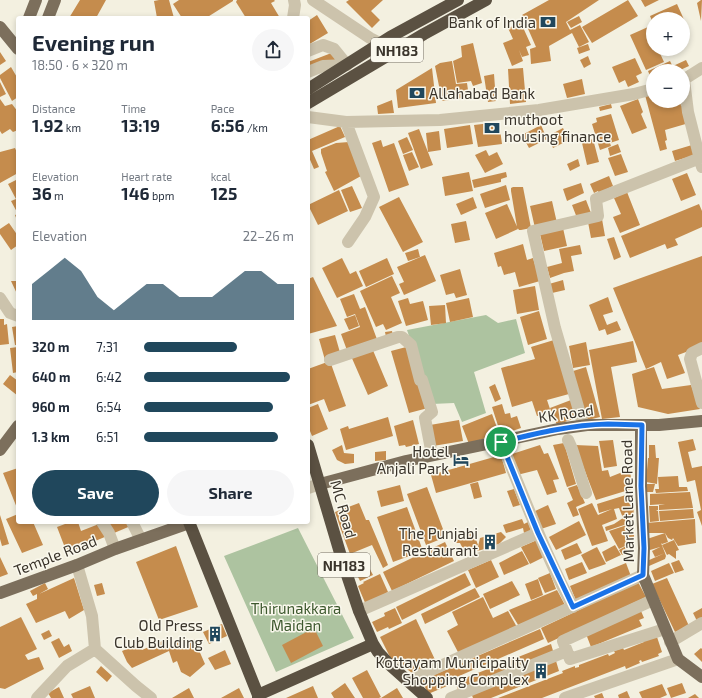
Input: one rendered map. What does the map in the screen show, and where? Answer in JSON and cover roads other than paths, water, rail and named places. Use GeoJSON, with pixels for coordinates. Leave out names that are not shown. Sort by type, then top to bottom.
{"type":"FeatureCollection","features":[{"type":"Feature","properties":{"kind":"highway","name":"NH183"},"geometry":{"type":"LineString","coordinates":[[310,87],[380,44],[458,0]]}},
{"type":"Feature","properties":{"kind":"highway","name":"NH183"},"geometry":{"type":"LineString","coordinates":[[310,102],[424,34],[486,0]]}},
{"type":"Feature","properties":{"kind":"highway","name":"MC Road"},"geometry":{"type":"LineString","coordinates":[[310,452],[359,611],[373,644],[391,666],[428,698]]}},
{"type":"Feature","properties":{"kind":"highway"},"geometry":{"type":"LineString","coordinates":[[192,524],[258,697],[373,644]]}},
{"type":"Feature","properties":{"kind":"main road"},"geometry":{"type":"LineString","coordinates":[[30,16],[36,0]]}},
{"type":"Feature","properties":{"kind":"main road"},"geometry":{"type":"LineString","coordinates":[[49,16],[55,0]]}},
{"type":"Feature","properties":{"kind":"main road"},"geometry":{"type":"LineString","coordinates":[[8,33],[16,39]]}},
{"type":"Feature","properties":{"kind":"main road"},"geometry":{"type":"LineString","coordinates":[[8,33],[16,46]]}},
{"type":"Feature","properties":{"kind":"main road","name":"KK Road"},"geometry":{"type":"LineString","coordinates":[[320,484],[432,455],[501,442],[572,426],[608,424],[677,424],[702,421]]}},
{"type":"Feature","properties":{"kind":"main road","name":"Market Lane Road"},"geometry":{"type":"LineString","coordinates":[[642,425],[641,486],[644,548],[643,575],[678,659],[702,677]]}},
{"type":"Feature","properties":{"kind":"main road"},"geometry":{"type":"LineString","coordinates":[[0,450],[16,429]]}},
{"type":"Feature","properties":{"kind":"main road","name":"Temple Road"},"geometry":{"type":"LineString","coordinates":[[0,593],[185,524]]}},
{"type":"Feature","properties":{"kind":"street"},"geometry":{"type":"LineString","coordinates":[[292,16],[295,5],[294,0]]}},
{"type":"Feature","properties":{"kind":"street"},"geometry":{"type":"LineString","coordinates":[[313,0],[380,44]]}},
{"type":"Feature","properties":{"kind":"street"},"geometry":{"type":"LineString","coordinates":[[310,50],[323,45],[334,49],[347,65]]}},
{"type":"Feature","properties":{"kind":"street"},"geometry":{"type":"LineString","coordinates":[[310,71],[323,66],[347,65]]}},
{"type":"Feature","properties":{"kind":"street"},"geometry":{"type":"LineString","coordinates":[[690,76],[702,68]]}},
{"type":"Feature","properties":{"kind":"street"},"geometry":{"type":"LineString","coordinates":[[310,117],[346,122],[440,120],[539,110],[646,91]]}},
{"type":"Feature","properties":{"kind":"street"},"geometry":{"type":"LineString","coordinates":[[582,424],[555,328],[532,231],[598,216],[596,199],[701,163],[687,108]]}},
{"type":"Feature","properties":{"kind":"street"},"geometry":{"type":"LineString","coordinates":[[346,122],[374,197],[365,217],[348,242]]}},
{"type":"Feature","properties":{"kind":"street"},"geometry":{"type":"LineString","coordinates":[[0,298],[10,313],[16,315]]}},
{"type":"Feature","properties":{"kind":"street"},"geometry":{"type":"LineString","coordinates":[[330,360],[398,337],[402,337],[411,346],[420,380],[422,380],[429,400],[432,412],[426,418],[432,455]]}},
{"type":"Feature","properties":{"kind":"street"},"geometry":{"type":"LineString","coordinates":[[702,348],[692,353],[690,359],[702,403]]}},
{"type":"Feature","properties":{"kind":"street"},"geometry":{"type":"LineString","coordinates":[[568,440],[586,493]]}},
{"type":"Feature","properties":{"kind":"street"},"geometry":{"type":"LineString","coordinates":[[501,442],[538,533],[573,607]]}},
{"type":"Feature","properties":{"kind":"street"},"geometry":{"type":"LineString","coordinates":[[310,487],[320,484]]}},
{"type":"Feature","properties":{"kind":"street"},"geometry":{"type":"LineString","coordinates":[[103,524],[109,533],[115,549]]}},
{"type":"Feature","properties":{"kind":"street"},"geometry":{"type":"LineString","coordinates":[[133,524],[141,540]]}},
{"type":"Feature","properties":{"kind":"street"},"geometry":{"type":"LineString","coordinates":[[359,611],[538,533]]}},
{"type":"Feature","properties":{"kind":"street"},"geometry":{"type":"LineString","coordinates":[[77,565],[92,616],[95,650],[151,698]]}},
{"type":"Feature","properties":{"kind":"street"},"geometry":{"type":"LineString","coordinates":[[407,681],[643,575]]}},
{"type":"Feature","properties":{"kind":"street"},"geometry":{"type":"LineString","coordinates":[[653,600],[564,641],[567,652],[570,659],[665,629]]}},
{"type":"Feature","properties":{"kind":"street"},"geometry":{"type":"LineString","coordinates":[[670,642],[702,623]]}},
{"type":"Feature","properties":{"kind":"street"},"geometry":{"type":"LineString","coordinates":[[37,698],[67,666],[95,650]]}},
{"type":"Feature","properties":{"kind":"street"},"geometry":{"type":"LineString","coordinates":[[451,698],[567,652]]}},
{"type":"Feature","properties":{"kind":"street"},"geometry":{"type":"LineString","coordinates":[[565,698],[678,659]]}},
{"type":"Feature","properties":{"kind":"place","name":"Bank of India"},"geometry":{"type":"Point","coordinates":[548,22]}},
{"type":"Feature","properties":{"kind":"place","name":"Allahabad Bank"},"geometry":{"type":"Point","coordinates":[417,93]}},
{"type":"Feature","properties":{"kind":"place","name":"muthoot housing finance"},"geometry":{"type":"Point","coordinates":[492,128]}},
{"type":"Feature","properties":{"kind":"place","name":"Hotel Anjali Park"},"geometry":{"type":"Point","coordinates":[461,460]}},
{"type":"Feature","properties":{"kind":"place","name":"The Punjabi Restaurant"},"geometry":{"type":"Point","coordinates":[490,542]}},
{"type":"Feature","properties":{"kind":"place","name":"Old Press Club Building"},"geometry":{"type":"Point","coordinates":[215,634]}},
{"type":"Feature","properties":{"kind":"place","name":"Kottayam Municipality Shopping Complex"},"geometry":{"type":"Point","coordinates":[541,671]}},
{"type":"Feature","properties":{"kind":"park label","name":"Thirunakkara Maidan"},"geometry":{"type":"Point","coordinates":[296,616]}}]}
